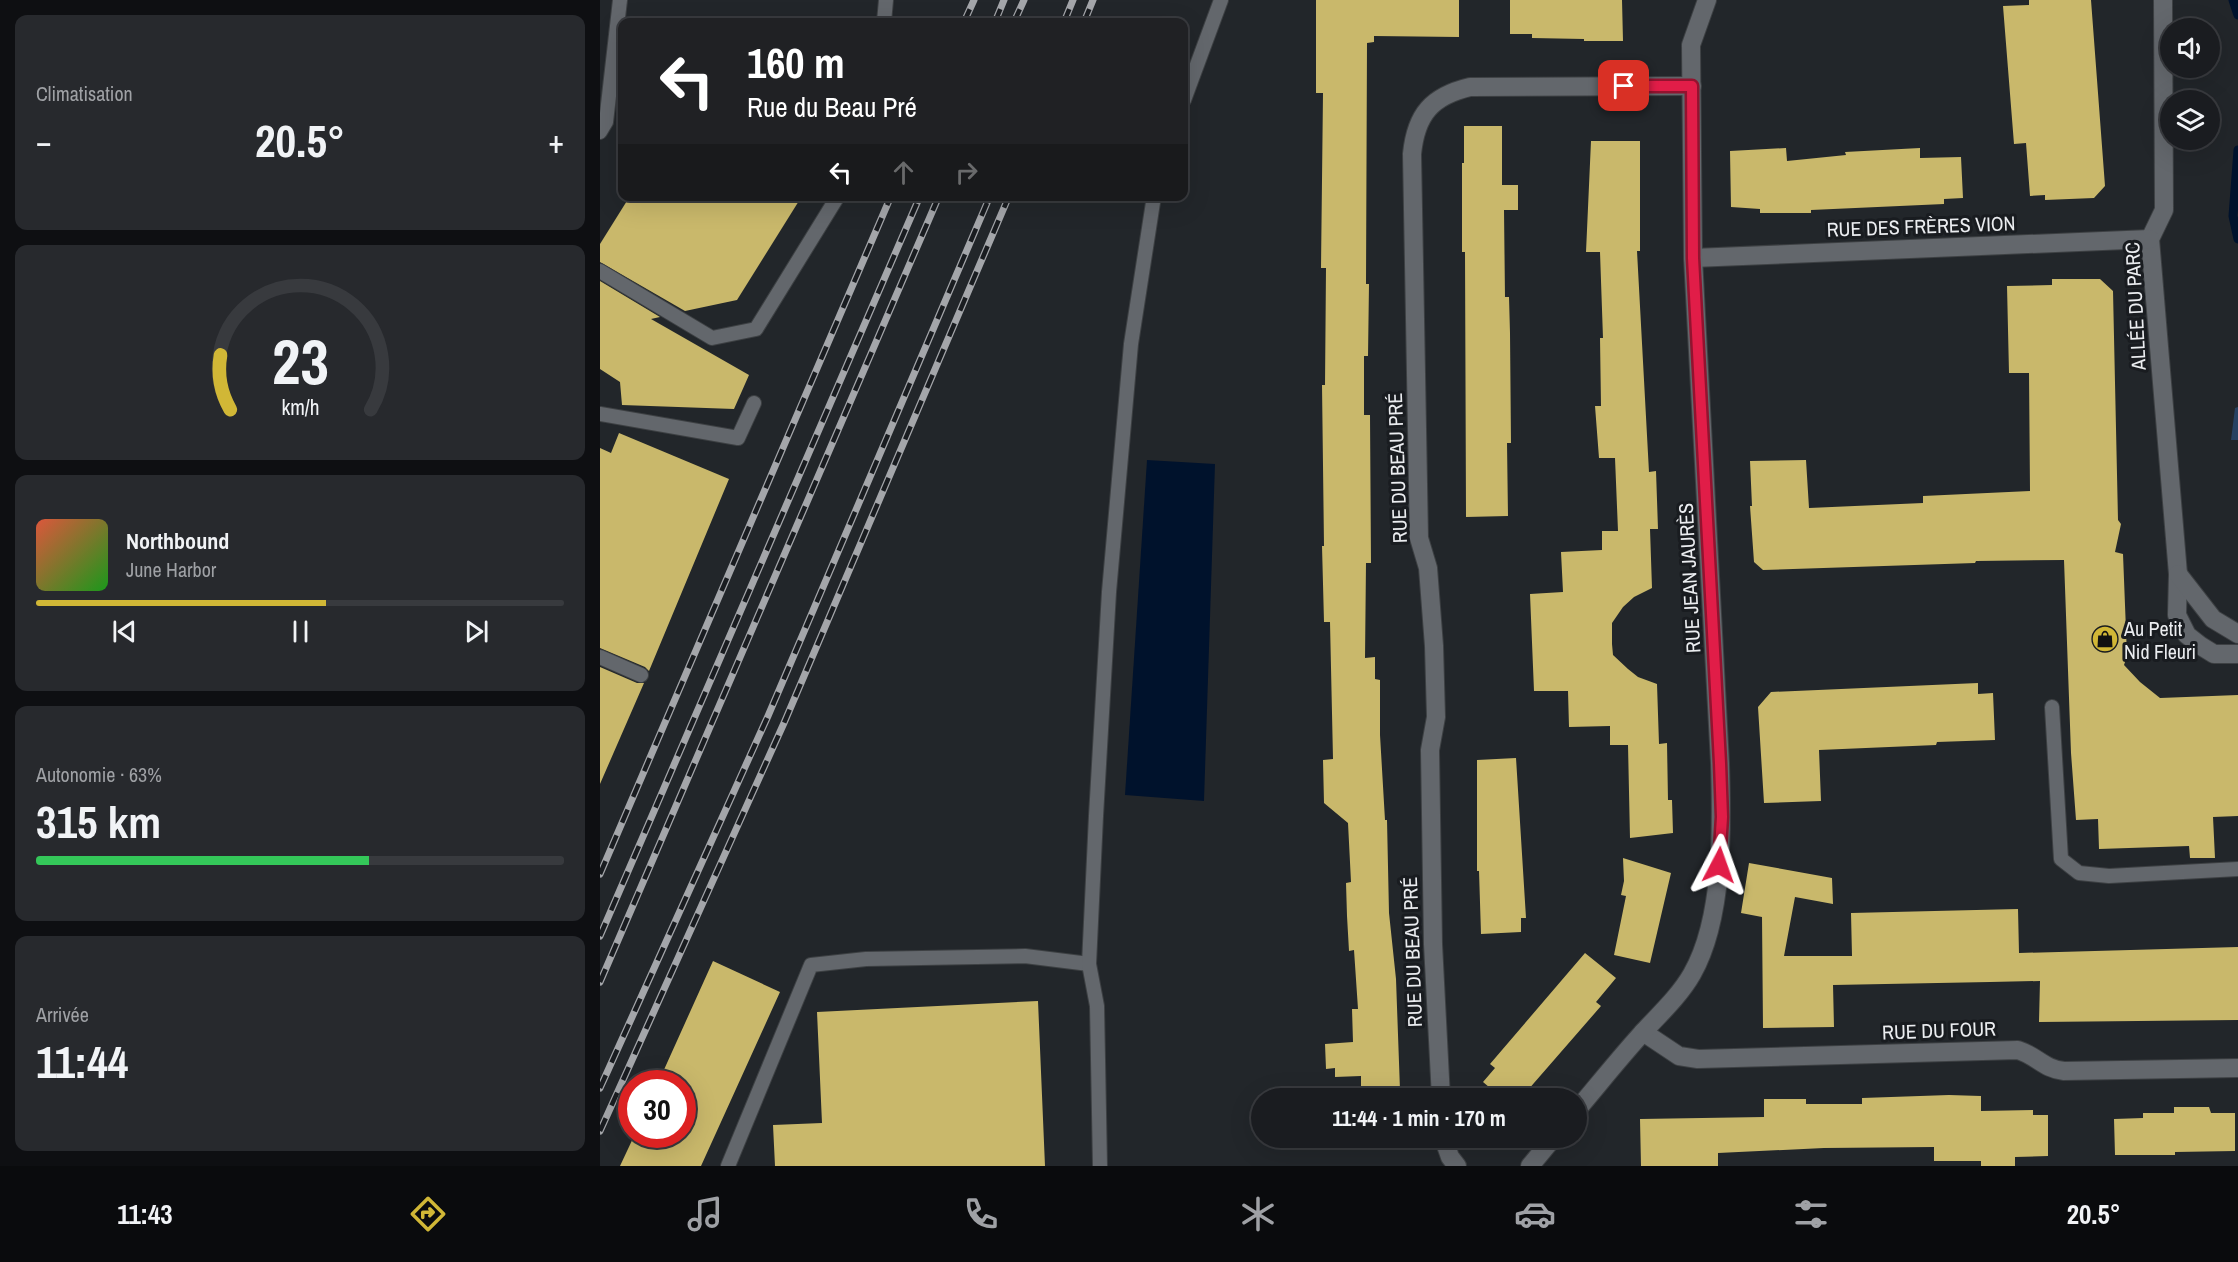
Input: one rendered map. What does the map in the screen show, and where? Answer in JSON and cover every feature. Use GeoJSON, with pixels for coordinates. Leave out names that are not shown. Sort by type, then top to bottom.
{"type":"FeatureCollection","features":[{"type":"Feature","properties":{"kind":"street","name":"RUE JEAN JAURÈS"},"geometry":{"type":"LineString","coordinates":[[1587,1098],[1692,976],[1703,953],[1717,883],[1721,848],[1715,648],[1693,258],[1691,45],[1707,0]]}},
{"type":"Feature","properties":{"kind":"street","name":"ALLÉE DU PARC"},"geometry":{"type":"LineString","coordinates":[[2163,1],[2164,210],[2150,239],[2178,574],[2177,615],[2187,635],[2201,646],[2214,654],[2238,654]]}},
{"type":"Feature","properties":{"kind":"street","name":"RUE DU BEAU PRÉ"},"geometry":{"type":"LineString","coordinates":[[1440,1088],[1433,944],[1430,762],[1436,717],[1434,646],[1428,568],[1419,538],[1412,154],[1414,137],[1419,121],[1434,102],[1454,91],[1470,87],[1692,86]]}},
{"type":"Feature","properties":{"kind":"street","name":"RUE DES FRÈRES VION"},"geometry":{"type":"LineString","coordinates":[[1693,258],[2150,239]]}},
{"type":"Feature","properties":{"kind":"street"},"geometry":{"type":"LineString","coordinates":[[2178,574],[2212,619],[2238,634]]}},
{"type":"Feature","properties":{"kind":"street","name":"RUE DU FOUR"},"geometry":{"type":"LineString","coordinates":[[1643,1032],[1679,1056],[1698,1059],[2018,1050],[2050,1069],[2064,1071],[2238,1068]]}},
{"type":"Feature","properties":{"kind":"street"},"geometry":{"type":"LineString","coordinates":[[1447,1148],[1457,1166]]}},
{"type":"Feature","properties":{"kind":"street"},"geometry":{"type":"LineString","coordinates":[[1530,1166],[1545,1148]]}},
{"type":"Feature","properties":{"kind":"lane"},"geometry":{"type":"LineString","coordinates":[[600,132],[606,122],[620,0]]}},
{"type":"Feature","properties":{"kind":"lane"},"geometry":{"type":"LineString","coordinates":[[884,18],[886,0]]}},
{"type":"Feature","properties":{"kind":"lane"},"geometry":{"type":"LineString","coordinates":[[1188,89],[1221,0]]}},
{"type":"Feature","properties":{"kind":"lane"},"geometry":{"type":"LineString","coordinates":[[600,271],[712,338],[756,329],[835,201]]}},
{"type":"Feature","properties":{"kind":"lane"},"geometry":{"type":"LineString","coordinates":[[1100,1166],[1097,1006],[1089,964],[1109,592],[1131,344],[1153,201]]}},
{"type":"Feature","properties":{"kind":"lane"},"geometry":{"type":"LineString","coordinates":[[600,414],[738,438],[754,404]]}},
{"type":"Feature","properties":{"kind":"lane"},"geometry":{"type":"LineString","coordinates":[[600,657],[641,675]]}},
{"type":"Feature","properties":{"kind":"lane"},"geometry":{"type":"LineString","coordinates":[[2052,707],[2061,859],[2079,873],[2109,876],[2238,869]]}},
{"type":"Feature","properties":{"kind":"lane"},"geometry":{"type":"LineString","coordinates":[[728,1166],[811,965],[866,959],[1025,956],[1089,964]]}},
{"type":"Feature","properties":{"kind":"shaded area"},"geometry":{"type":"Polygon","coordinates":[[[2238,407],[2238,440],[2231,440],[2235,408],[2238,407]]]}},
{"type":"Feature","properties":{"kind":"shaded area"},"geometry":{"type":"Polygon","coordinates":[[[1147,460],[1215,464],[1204,801],[1125,795],[1147,460]]]}},
{"type":"Feature","properties":{"kind":"building"},"geometry":{"type":"Polygon","coordinates":[[[1316,0],[1459,0],[1459,37],[1374,36],[1374,42],[1367,43],[1366,284],[1369,284],[1368,356],[1364,356],[1364,415],[1370,415],[1371,563],[1366,563],[1365,658],[1375,657],[1375,679],[1380,680],[1380,735],[1385,820],[1387,820],[1389,913],[1396,979],[1400,1088],[1361,1088],[1361,1076],[1335,1077],[1335,1068],[1326,1069],[1325,1044],[1353,1042],[1352,1009],[1358,1009],[1354,950],[1349,951],[1347,916],[1346,883],[1351,882],[1348,823],[1324,803],[1323,760],[1333,759],[1330,622],[1324,622],[1322,546],[1324,546],[1322,385],[1325,385],[1326,268],[1321,268],[1323,93],[1316,93],[1316,0]]]}},
{"type":"Feature","properties":{"kind":"building"},"geometry":{"type":"Polygon","coordinates":[[[1510,0],[1622,0],[1623,41],[1532,38],[1532,34],[1510,34],[1510,0]]]}},
{"type":"Feature","properties":{"kind":"building"},"geometry":{"type":"Polygon","coordinates":[[[2029,0],[2091,0],[2105,186],[2094,198],[2045,200],[2045,195],[2030,196],[2026,143],[2014,144],[2003,6],[2029,5],[2029,0]]]}},
{"type":"Feature","properties":{"kind":"building"},"geometry":{"type":"Polygon","coordinates":[[[1464,126],[1502,126],[1502,185],[1518,185],[1518,210],[1504,210],[1505,297],[1509,297],[1510,333],[1511,443],[1507,443],[1508,516],[1466,517],[1465,252],[1462,252],[1464,126]]]}},
{"type":"Feature","properties":{"kind":"building"},"geometry":{"type":"Polygon","coordinates":[[[1591,141],[1640,141],[1640,251],[1637,251],[1649,472],[1656,471],[1658,529],[1650,529],[1652,588],[1634,597],[1623,607],[1612,623],[1612,644],[1613,655],[1628,669],[1638,677],[1657,684],[1659,744],[1667,743],[1668,800],[1672,800],[1673,833],[1630,838],[1628,745],[1610,745],[1610,726],[1569,727],[1568,691],[1534,691],[1530,594],[1563,592],[1561,552],[1602,550],[1602,531],[1618,531],[1615,458],[1599,458],[1595,406],[1601,406],[1600,338],[1603,338],[1600,252],[1586,252],[1591,141]]]}},
{"type":"Feature","properties":{"kind":"building"},"geometry":{"type":"Polygon","coordinates":[[[1786,148],[1787,161],[1846,155],[1845,152],[1920,148],[1920,158],[1961,157],[1963,198],[1944,199],[1944,204],[1811,210],[1811,213],[1760,213],[1760,209],[1731,207],[1730,151],[1786,148]]]}},
{"type":"Feature","properties":{"kind":"building"},"geometry":{"type":"Polygon","coordinates":[[[627,201],[799,201],[737,300],[685,311],[600,262],[600,244],[627,201]]]}},
{"type":"Feature","properties":{"kind":"building"},"geometry":{"type":"Polygon","coordinates":[[[2052,279],[2100,279],[2113,291],[2118,520],[2121,524],[2115,552],[2123,554],[2127,656],[2124,665],[2160,698],[2238,695],[2238,816],[2213,817],[2215,858],[2190,858],[2189,846],[2099,849],[2098,819],[2076,820],[2071,753],[2064,560],[1976,561],[1975,563],[1763,570],[1754,562],[1750,461],[1806,460],[1809,508],[1923,503],[1923,496],[2030,491],[2029,373],[2009,373],[2007,286],[2052,285],[2052,279]]]}},
{"type":"Feature","properties":{"kind":"building"},"geometry":{"type":"Polygon","coordinates":[[[600,281],[660,317],[651,319],[749,375],[734,409],[622,405],[620,382],[600,369],[600,281]]]}},
{"type":"Feature","properties":{"kind":"building"},"geometry":{"type":"Polygon","coordinates":[[[619,433],[729,479],[649,671],[645,667],[600,648],[600,448],[611,453],[619,433]]]}},
{"type":"Feature","properties":{"kind":"building"},"geometry":{"type":"Polygon","coordinates":[[[600,667],[637,683],[644,683],[600,784],[600,667]]]}},
{"type":"Feature","properties":{"kind":"building"},"geometry":{"type":"Polygon","coordinates":[[[1978,683],[1978,694],[1993,693],[1995,740],[1819,750],[1821,801],[1764,803],[1758,707],[1771,692],[1978,683]]]}},
{"type":"Feature","properties":{"kind":"building"},"geometry":{"type":"Polygon","coordinates":[[[1516,758],[1526,918],[1521,918],[1521,932],[1481,934],[1479,871],[1477,871],[1477,760],[1516,758]]]}},
{"type":"Feature","properties":{"kind":"building"},"geometry":{"type":"Polygon","coordinates":[[[1623,858],[1671,873],[1650,963],[1614,955],[1626,896],[1621,895],[1624,881],[1623,858]]]}},
{"type":"Feature","properties":{"kind":"building"},"geometry":{"type":"Polygon","coordinates":[[[1749,863],[1832,878],[1833,904],[1795,897],[1784,956],[1852,956],[1851,913],[2018,909],[2019,953],[2238,947],[2238,1020],[2039,1022],[2040,981],[1833,985],[1834,1027],[1763,1028],[1762,917],[1741,913],[1749,863]]]}},
{"type":"Feature","properties":{"kind":"building"},"geometry":{"type":"Polygon","coordinates":[[[1585,953],[1616,978],[1596,1002],[1601,1006],[1530,1088],[1490,1088],[1483,1082],[1495,1068],[1490,1064],[1585,953]]]}},
{"type":"Feature","properties":{"kind":"building"},"geometry":{"type":"Polygon","coordinates":[[[713,961],[780,992],[701,1166],[620,1166],[628,1148],[696,1148],[696,1070],[664,1070],[713,961]]]}},
{"type":"Feature","properties":{"kind":"building"},"geometry":{"type":"Polygon","coordinates":[[[1038,1001],[1045,1166],[775,1166],[773,1125],[822,1123],[817,1012],[1038,1001]]]}},
{"type":"Feature","properties":{"kind":"building"},"geometry":{"type":"Polygon","coordinates":[[[1981,1096],[1981,1111],[2033,1110],[2033,1115],[2048,1115],[2048,1156],[2015,1157],[2015,1166],[1981,1166],[1981,1161],[1934,1161],[1934,1147],[1824,1148],[1718,1153],[1718,1166],[1641,1166],[1640,1119],[1764,1117],[1764,1099],[1806,1099],[1806,1104],[1862,1104],[1862,1098],[1981,1096]]]}},
{"type":"Feature","properties":{"kind":"building"},"geometry":{"type":"Polygon","coordinates":[[[2174,1107],[2209,1107],[2211,1113],[2235,1113],[2235,1151],[2175,1152],[2175,1155],[2115,1155],[2114,1119],[2143,1118],[2143,1113],[2174,1113],[2174,1107]]]}},
{"type":"Feature","properties":{"kind":"waterway"},"geometry":{"type":"LineString","coordinates":[[2233,0],[2238,15]]}},
{"type":"Feature","properties":{"kind":"waterway"},"geometry":{"type":"LineString","coordinates":[[2238,150],[2233,216],[2238,239]]}},
{"type":"Feature","properties":{"kind":"railway"},"geometry":{"type":"LineString","coordinates":[[966,18],[974,0]]}},
{"type":"Feature","properties":{"kind":"railway"},"geometry":{"type":"LineString","coordinates":[[997,18],[1004,0]]}},
{"type":"Feature","properties":{"kind":"railway"},"geometry":{"type":"LineString","coordinates":[[1016,18],[1024,0]]}},
{"type":"Feature","properties":{"kind":"railway"},"geometry":{"type":"LineString","coordinates":[[1066,18],[1073,0]]}},
{"type":"Feature","properties":{"kind":"railway"},"geometry":{"type":"LineString","coordinates":[[1086,18],[1093,0]]}},
{"type":"Feature","properties":{"kind":"railway"},"geometry":{"type":"LineString","coordinates":[[600,874],[889,201]]}},
{"type":"Feature","properties":{"kind":"railway"},"geometry":{"type":"LineString","coordinates":[[600,936],[918,201]]}},
{"type":"Feature","properties":{"kind":"railway"},"geometry":{"type":"LineString","coordinates":[[600,982],[937,201]]}},
{"type":"Feature","properties":{"kind":"railway"},"geometry":{"type":"LineString","coordinates":[[600,1088],[768,716],[988,201]]}},
{"type":"Feature","properties":{"kind":"railway"},"geometry":{"type":"LineString","coordinates":[[600,1131],[784,723],[1007,201]]}},
{"type":"Feature","properties":{"kind":"place","name":"Au Petit Nid Fleuri"},"geometry":{"type":"Point","coordinates":[2105,639]}},
{"type":"Feature","properties":{"kind":"route"},"geometry":{"type":"LineString","coordinates":[[1624,86],[1692,86],[1693,258],[1720,763],[1722,817],[1719,865]]}}]}
